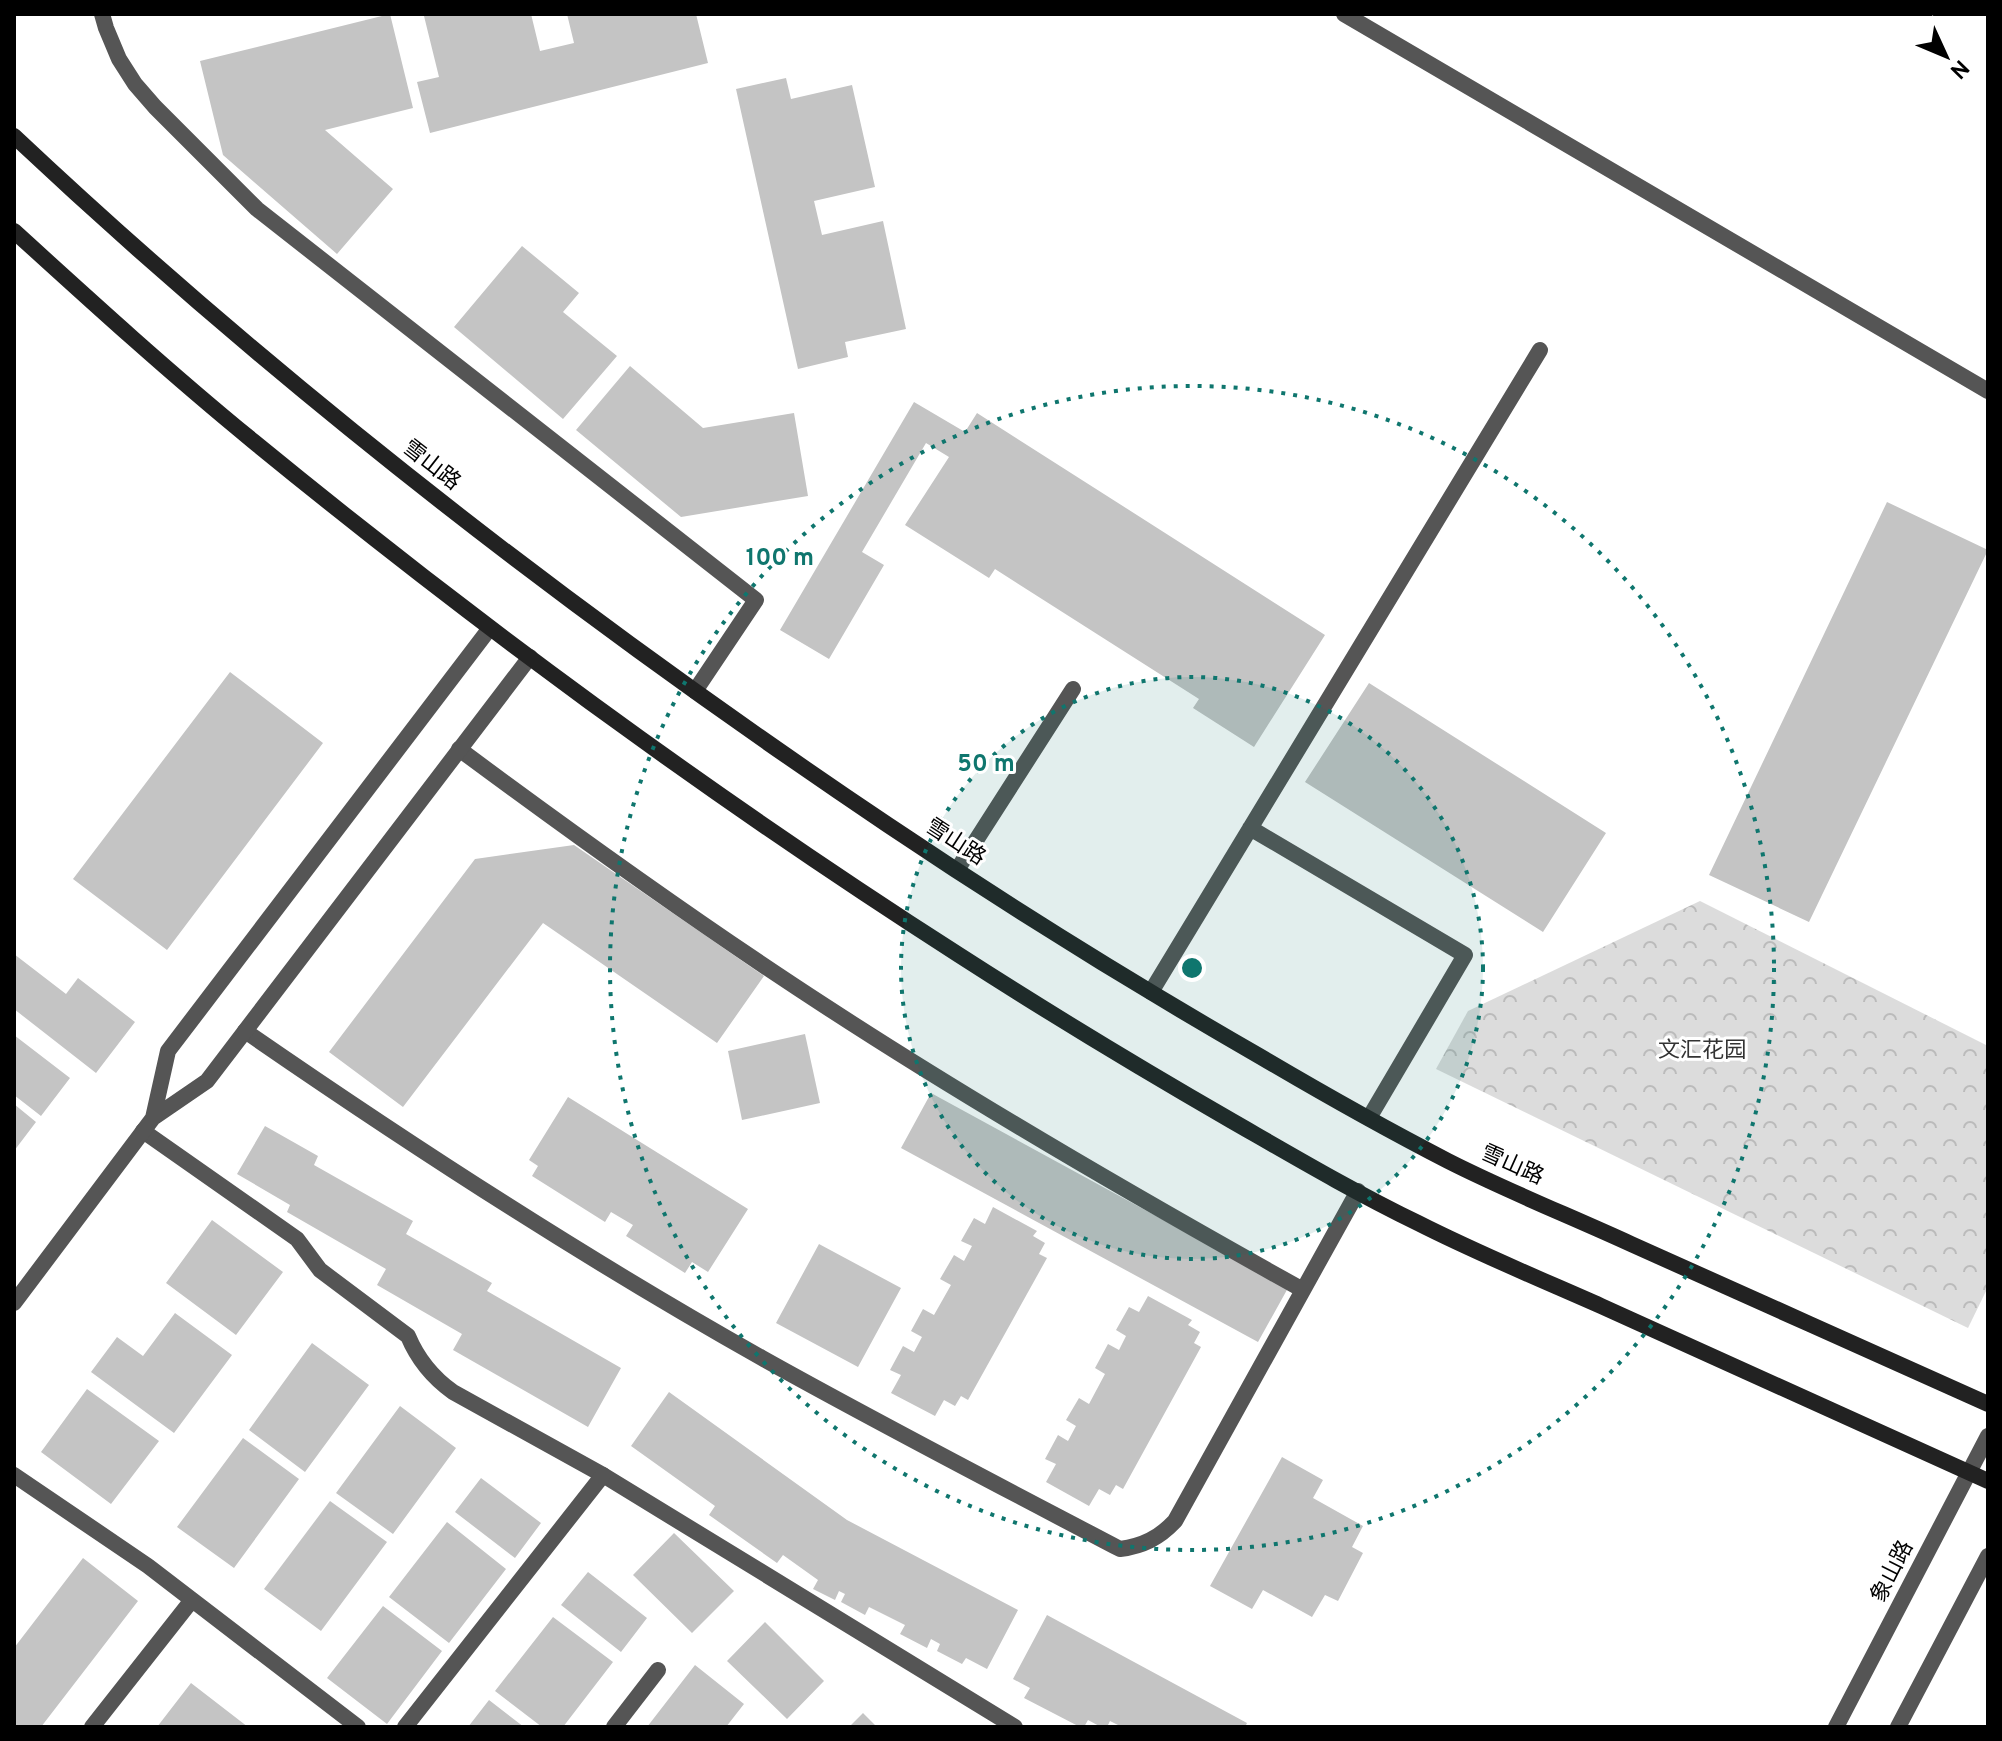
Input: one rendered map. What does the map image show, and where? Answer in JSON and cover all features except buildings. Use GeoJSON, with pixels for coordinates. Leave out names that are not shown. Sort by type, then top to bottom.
{"type":"FeatureCollection","features":[{"type":"Feature","properties":{"kind":"main road","name":"雪山路"},"geometry":{"type":"LineString","coordinates":[[14,136],[164,273],[422,488],[552,587],[806,770],[1059,936],[1214,1030],[1450,1162],[1988,1404]]}},
{"type":"Feature","properties":{"kind":"main road"},"geometry":{"type":"LineString","coordinates":[[14,231],[118,326],[250,439],[490,628],[767,828],[1022,995],[1284,1151],[1418,1224],[1988,1481]]}},
{"type":"Feature","properties":{"kind":"street"},"geometry":{"type":"LineString","coordinates":[[102,14],[119,59],[135,84],[257,209],[756,600],[695,691]]}},
{"type":"Feature","properties":{"kind":"street"},"geometry":{"type":"LineString","coordinates":[[1344,14],[1988,391]]}},
{"type":"Feature","properties":{"kind":"street"},"geometry":{"type":"LineString","coordinates":[[1151,992],[1540,350]]}},
{"type":"Feature","properties":{"kind":"street"},"geometry":{"type":"LineString","coordinates":[[148,1124],[168,1051],[490,628]]}},
{"type":"Feature","properties":{"kind":"street"},"geometry":{"type":"LineString","coordinates":[[14,1303],[148,1124],[207,1081],[530,657]]}},
{"type":"Feature","properties":{"kind":"street"},"geometry":{"type":"LineString","coordinates":[[957,870],[1073,689]]}},
{"type":"Feature","properties":{"kind":"street"},"geometry":{"type":"LineString","coordinates":[[459,749],[579,838],[837,1014],[1114,1184],[1303,1290]]}},
{"type":"Feature","properties":{"kind":"street"},"geometry":{"type":"LineString","coordinates":[[1250,828],[1465,955],[1369,1118]]}},
{"type":"Feature","properties":{"kind":"street"},"geometry":{"type":"LineString","coordinates":[[245,1031],[355,1107],[612,1271],[855,1409],[1120,1549],[1149,1542],[1164,1533],[1175,1521],[1358,1191]]}},
{"type":"Feature","properties":{"kind":"street"},"geometry":{"type":"LineString","coordinates":[[148,1124],[297,1239],[320,1270],[408,1336],[415,1353],[445,1387],[603,1475],[1015,1727]]}},
{"type":"Feature","properties":{"kind":"street","name":"象山路"},"geometry":{"type":"LineString","coordinates":[[1836,1727],[1988,1436]]}},
{"type":"Feature","properties":{"kind":"street"},"geometry":{"type":"LineString","coordinates":[[14,1475],[148,1566],[358,1727]]}},
{"type":"Feature","properties":{"kind":"street"},"geometry":{"type":"LineString","coordinates":[[405,1727],[603,1475]]}},
{"type":"Feature","properties":{"kind":"street"},"geometry":{"type":"LineString","coordinates":[[1899,1727],[1988,1556]]}},
{"type":"Feature","properties":{"kind":"street"},"geometry":{"type":"LineString","coordinates":[[92,1727],[192,1600]]}},
{"type":"Feature","properties":{"kind":"street"},"geometry":{"type":"LineString","coordinates":[[614,1727],[658,1670]]}},
{"type":"Feature","properties":{"kind":"green space","name":"文汇花园"},"geometry":{"type":"Polygon","coordinates":[[[1700,901],[1988,1046],[1988,1287],[1968,1328],[1436,1069],[1468,1011],[1700,901]]]}}]}
